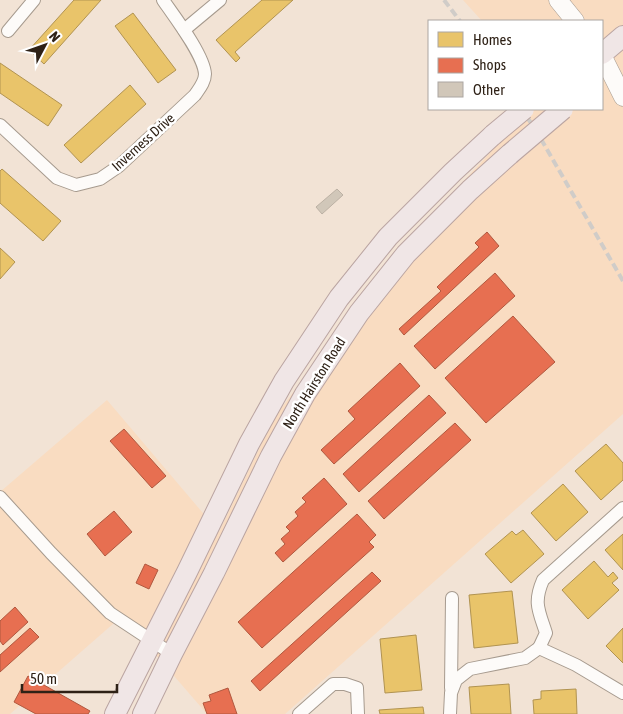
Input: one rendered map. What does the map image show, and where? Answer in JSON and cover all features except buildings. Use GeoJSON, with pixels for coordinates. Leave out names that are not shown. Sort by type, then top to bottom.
{"type":"FeatureCollection","features":[{"type":"Feature","properties":{"kind":"main road"},"geometry":{"type":"LineString","coordinates":[[558,0],[574,20]]}},
{"type":"Feature","properties":{"kind":"main road"},"geometry":{"type":"LineString","coordinates":[[603,53],[623,36]]}},
{"type":"Feature","properties":{"kind":"main road"},"geometry":{"type":"LineString","coordinates":[[603,56],[623,97]]}},
{"type":"Feature","properties":{"kind":"main road","name":"North Hairston Road"},"geometry":{"type":"LineString","coordinates":[[115,714],[249,444],[284,381],[339,298],[388,237],[453,172],[523,110]]}},
{"type":"Feature","properties":{"kind":"main road","name":"North Hairston Road"},"geometry":{"type":"LineString","coordinates":[[143,714],[271,456],[305,394],[359,313],[406,254],[470,190],[562,110]]}},
{"type":"Feature","properties":{"kind":"street"},"geometry":{"type":"LineString","coordinates":[[8,31],[34,0]]}},
{"type":"Feature","properties":{"kind":"street","name":"Inverness Drive"},"geometry":{"type":"LineString","coordinates":[[0,125],[57,178],[76,185],[100,180],[119,166],[195,95],[203,83],[205,74],[202,62],[184,30],[163,0]]}},
{"type":"Feature","properties":{"kind":"street"},"geometry":{"type":"LineString","coordinates":[[184,30],[220,0]]}},
{"type":"Feature","properties":{"kind":"street"},"geometry":{"type":"LineString","coordinates":[[0,497],[51,553],[110,613],[172,654]]}},
{"type":"Feature","properties":{"kind":"street"},"geometry":{"type":"LineString","coordinates":[[451,693],[456,680],[470,669],[525,658],[539,648],[546,633],[537,604],[537,594],[543,580],[623,508]]}},
{"type":"Feature","properties":{"kind":"street"},"geometry":{"type":"LineString","coordinates":[[450,714],[452,598]]}},
{"type":"Feature","properties":{"kind":"street"},"geometry":{"type":"LineString","coordinates":[[539,648],[576,665],[623,693]]}},
{"type":"Feature","properties":{"kind":"street"},"geometry":{"type":"LineString","coordinates":[[299,714],[333,684],[345,684],[357,688],[358,714]]}},
{"type":"Feature","properties":{"kind":"shaded area"},"geometry":{"type":"Polygon","coordinates":[[[463,0],[623,0],[623,414],[285,714],[207,714],[122,616],[10,714],[0,714],[0,492],[107,400],[219,532],[274,418],[396,255],[529,110],[603,110],[603,20],[481,20],[463,0]]]}},
{"type":"Feature","properties":{"kind":"railway"},"geometry":{"type":"LineString","coordinates":[[444,0],[459,20]]}},
{"type":"Feature","properties":{"kind":"railway"},"geometry":{"type":"LineString","coordinates":[[522,110],[534,127],[623,281]]}}]}
